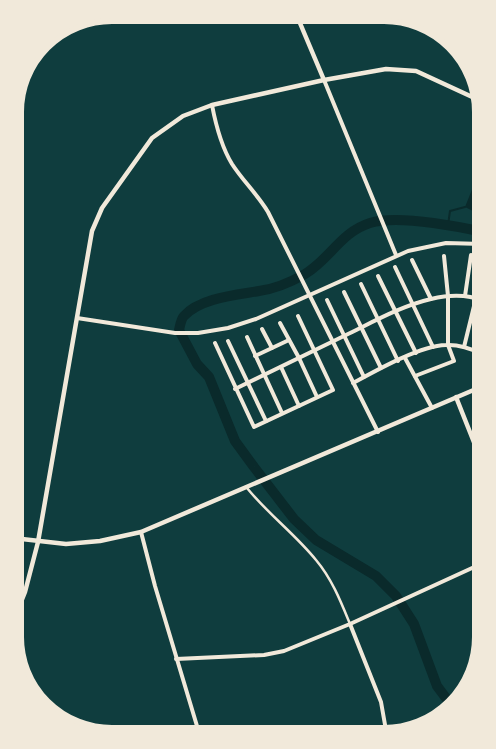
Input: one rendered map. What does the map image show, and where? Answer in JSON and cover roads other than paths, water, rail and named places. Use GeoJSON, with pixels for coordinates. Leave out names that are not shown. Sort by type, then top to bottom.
{"type":"FeatureCollection","features":[{"type":"Feature","properties":{"kind":"street"},"geometry":{"type":"LineString","coordinates":[[299,21],[396,256]]}},
{"type":"Feature","properties":{"kind":"street"},"geometry":{"type":"LineString","coordinates":[[21,603],[26,592],[38,542],[92,231],[102,208],[152,138],[183,116],[212,105],[324,80],[386,69],[416,71],[474,98]]}},
{"type":"Feature","properties":{"kind":"street"},"geometry":{"type":"LineString","coordinates":[[212,105],[217,128],[226,154],[233,166],[261,201],[378,432]]}},
{"type":"Feature","properties":{"kind":"street"},"geometry":{"type":"LineString","coordinates":[[77,318],[175,333],[214,331],[243,324],[396,256],[433,244],[455,242],[475,243]]}},
{"type":"Feature","properties":{"kind":"street"},"geometry":{"type":"LineString","coordinates":[[465,296],[472,255]]}},
{"type":"Feature","properties":{"kind":"street"},"geometry":{"type":"LineString","coordinates":[[415,376],[454,361],[448,345],[448,296],[444,256]]}},
{"type":"Feature","properties":{"kind":"street"},"geometry":{"type":"LineString","coordinates":[[412,260],[431,299]]}},
{"type":"Feature","properties":{"kind":"street"},"geometry":{"type":"LineString","coordinates":[[395,268],[433,347]]}},
{"type":"Feature","properties":{"kind":"street"},"geometry":{"type":"LineString","coordinates":[[378,276],[416,353]]}},
{"type":"Feature","properties":{"kind":"street"},"geometry":{"type":"LineString","coordinates":[[361,284],[398,361]]}},
{"type":"Feature","properties":{"kind":"street"},"geometry":{"type":"LineString","coordinates":[[344,292],[381,368]]}},
{"type":"Feature","properties":{"kind":"street"},"geometry":{"type":"LineString","coordinates":[[236,389],[413,304],[448,296],[465,296],[475,299]]}},
{"type":"Feature","properties":{"kind":"street"},"geometry":{"type":"LineString","coordinates":[[327,300],[364,377]]}},
{"type":"Feature","properties":{"kind":"street"},"geometry":{"type":"LineString","coordinates":[[464,347],[475,315]]}},
{"type":"Feature","properties":{"kind":"street"},"geometry":{"type":"LineString","coordinates":[[215,343],[254,427],[333,390],[298,316]]}},
{"type":"Feature","properties":{"kind":"street"},"geometry":{"type":"LineString","coordinates":[[280,323],[317,397]]}},
{"type":"Feature","properties":{"kind":"street"},"geometry":{"type":"LineString","coordinates":[[262,329],[272,348]]}},
{"type":"Feature","properties":{"kind":"street"},"geometry":{"type":"LineString","coordinates":[[247,337],[282,413]]}},
{"type":"Feature","properties":{"kind":"street"},"geometry":{"type":"LineString","coordinates":[[256,356],[289,340]]}},
{"type":"Feature","properties":{"kind":"street"},"geometry":{"type":"LineString","coordinates":[[228,341],[266,421]]}},
{"type":"Feature","properties":{"kind":"street"},"geometry":{"type":"LineString","coordinates":[[353,383],[381,368],[433,347],[448,345],[475,351]]}},
{"type":"Feature","properties":{"kind":"street"},"geometry":{"type":"LineString","coordinates":[[405,358],[432,408]]}},
{"type":"Feature","properties":{"kind":"street"},"geometry":{"type":"LineString","coordinates":[[282,366],[298,406]]}},
{"type":"Feature","properties":{"kind":"street"},"geometry":{"type":"LineString","coordinates":[[21,539],[66,544],[100,541],[141,532],[475,389]]}},
{"type":"Feature","properties":{"kind":"street"},"geometry":{"type":"LineString","coordinates":[[456,397],[475,445]]}},
{"type":"Feature","properties":{"kind":"street"},"geometry":{"type":"LineString","coordinates":[[246,486],[257,501],[299,540],[317,560],[332,582],[381,702],[386,728]]}},
{"type":"Feature","properties":{"kind":"street"},"geometry":{"type":"LineString","coordinates":[[141,532],[154,586],[198,728]]}},
{"type":"Feature","properties":{"kind":"street"},"geometry":{"type":"LineString","coordinates":[[176,659],[264,655],[284,651],[350,624],[475,567]]}},
{"type":"Feature","properties":{"kind":"water"},"geometry":{"type":"Polygon","coordinates":[[[475,182],[475,212],[465,207],[475,182]]]}},
{"type":"Feature","properties":{"kind":"waterway"},"geometry":{"type":"LineString","coordinates":[[448,225],[450,211],[465,207]]}},
{"type":"Feature","properties":{"kind":"waterway"},"geometry":{"type":"LineString","coordinates":[[449,700],[437,686],[414,624],[396,596],[376,576],[316,540],[294,519],[235,441],[209,377],[197,364],[179,330],[184,316],[199,305],[219,298],[271,289],[305,274],[322,261],[343,239],[360,227],[370,223],[395,220],[410,221],[442,224],[475,230]]}}]}
